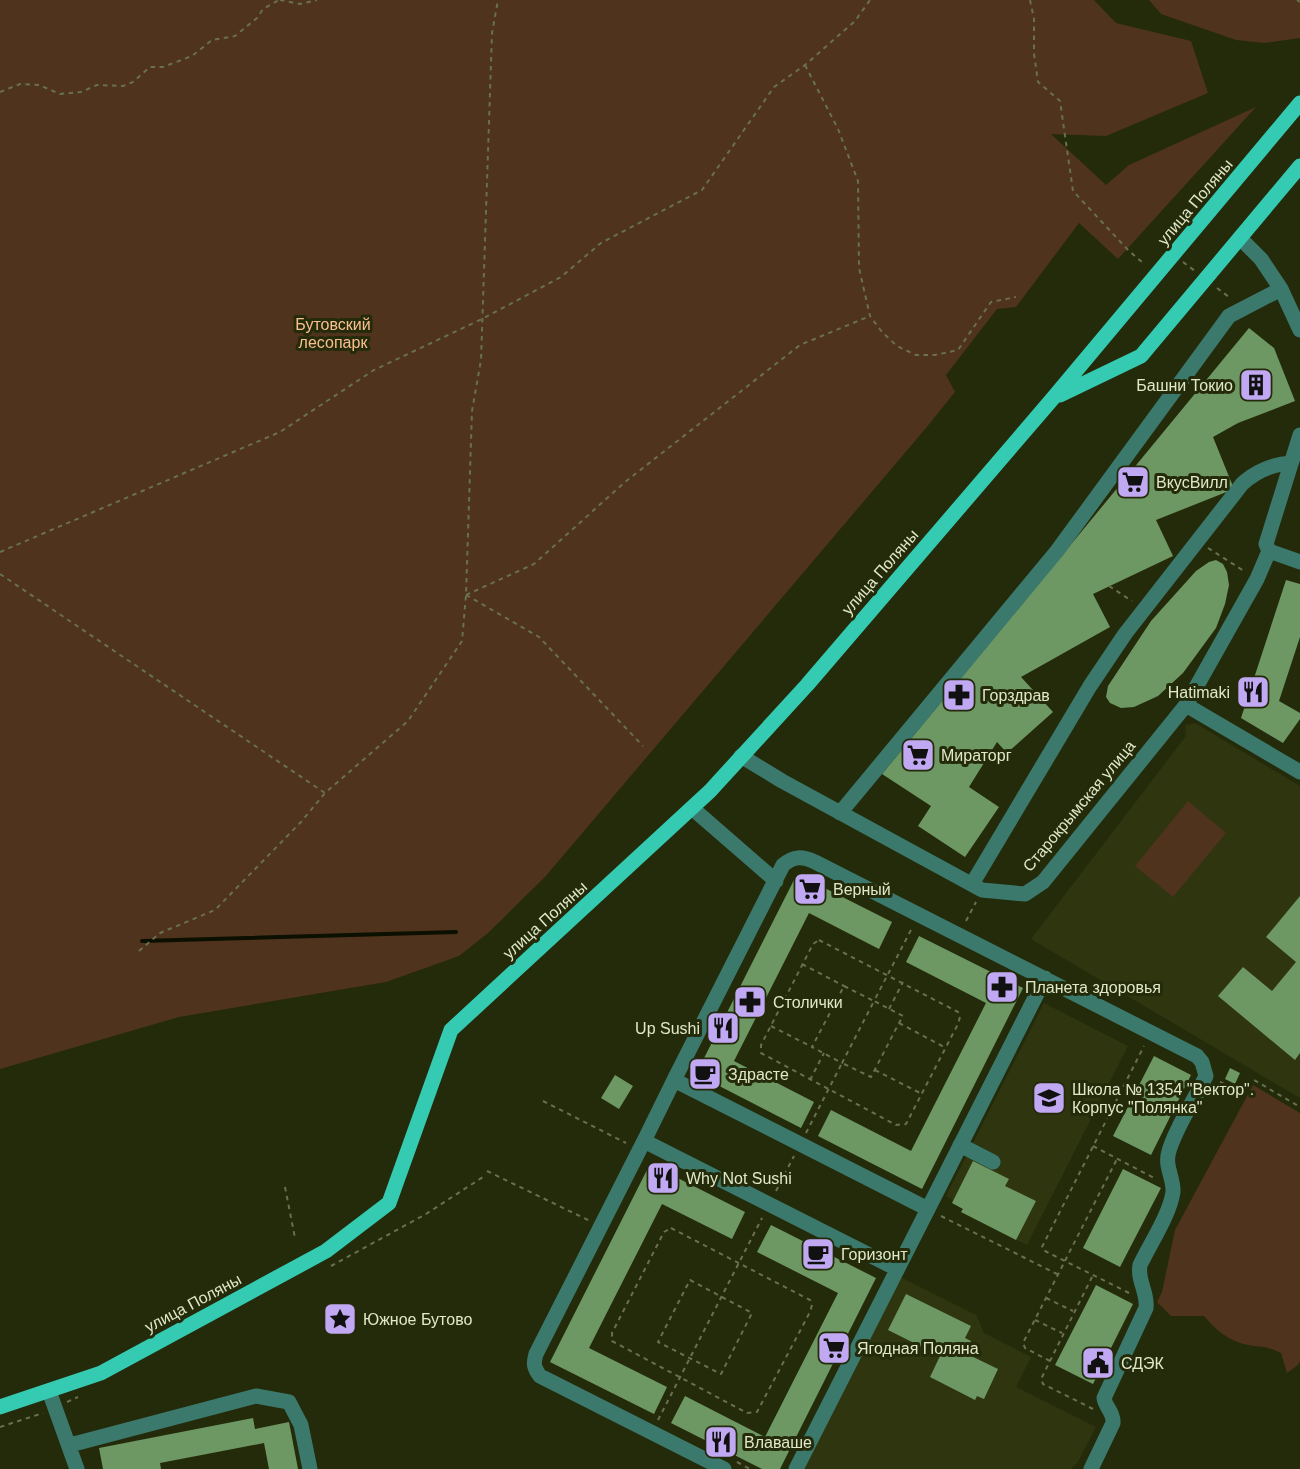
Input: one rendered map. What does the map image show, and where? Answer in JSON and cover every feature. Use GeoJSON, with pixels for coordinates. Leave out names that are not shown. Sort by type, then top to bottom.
{"type":"FeatureCollection","features":[{"type":"Feature","properties":{"kind":"main road","name":"улица Поляны"},"geometry":{"type":"LineString","coordinates":[[0,1407],[101,1373],[326,1251],[389,1203],[451,1030],[692,808],[807,685],[1054,397],[1300,103]]}},
{"type":"Feature","properties":{"kind":"main road"},"geometry":{"type":"LineString","coordinates":[[1054,397],[1141,356],[1300,166]]}},
{"type":"Feature","properties":{"kind":"street"},"geometry":{"type":"LineString","coordinates":[[1240,238],[1261,259],[1281,289],[1300,330]]}},
{"type":"Feature","properties":{"kind":"street"},"geometry":{"type":"LineString","coordinates":[[840,813],[1057,550],[1229,316],[1281,289]]}},
{"type":"Feature","properties":{"kind":"street"},"geometry":{"type":"LineString","coordinates":[[1300,435],[1266,544],[1269,551],[1300,562]]}},
{"type":"Feature","properties":{"kind":"street"},"geometry":{"type":"LineString","coordinates":[[972,884],[1090,686],[1125,634],[1242,484],[1253,474],[1281,464],[1291,463]]}},
{"type":"Feature","properties":{"kind":"street","name":"Старокрымская улица"},"geometry":{"type":"LineString","coordinates":[[741,756],[982,890],[994,893],[1025,894],[1042,882],[1186,705],[1257,579],[1269,551]]}},
{"type":"Feature","properties":{"kind":"street"},"geometry":{"type":"LineString","coordinates":[[1186,705],[1300,772]]}},
{"type":"Feature","properties":{"kind":"street"},"geometry":{"type":"LineString","coordinates":[[692,808],[776,881]]}},
{"type":"Feature","properties":{"kind":"street"},"geometry":{"type":"LineString","coordinates":[[727,1464],[540,1376],[535,1369],[534,1362],[600,1226],[783,865],[790,860],[804,857],[1151,1032],[1197,1056],[1202,1062],[1206,1076],[1168,1152],[1168,1169],[1172,1187],[1169,1206],[1140,1265],[1140,1279],[1146,1293],[1146,1308],[1104,1398],[1112,1412],[1113,1419],[1091,1469]]}},
{"type":"Feature","properties":{"kind":"street"},"geometry":{"type":"LineString","coordinates":[[796,1469],[1045,978]]}},
{"type":"Feature","properties":{"kind":"street"},"geometry":{"type":"LineString","coordinates":[[674,1080],[928,1209]]}},
{"type":"Feature","properties":{"kind":"street"},"geometry":{"type":"LineString","coordinates":[[641,1145],[769,1204],[897,1269]]}},
{"type":"Feature","properties":{"kind":"street"},"geometry":{"type":"LineString","coordinates":[[960,1145],[993,1162]]}},
{"type":"Feature","properties":{"kind":"street"},"geometry":{"type":"LineString","coordinates":[[49,1391],[77,1469]]}},
{"type":"Feature","properties":{"kind":"street"},"geometry":{"type":"LineString","coordinates":[[70,1445],[256,1396],[289,1402],[301,1425],[310,1469]]}},
{"type":"Feature","properties":{"kind":"path"},"geometry":{"type":"LineString","coordinates":[[0,92],[20,84],[39,85],[60,94],[81,92],[97,85],[123,86],[133,82],[150,67],[163,67],[192,56],[212,40],[235,36],[257,18],[263,9],[279,0],[300,4],[317,0]]}},
{"type":"Feature","properties":{"kind":"path"},"geometry":{"type":"LineString","coordinates":[[139,951],[160,933],[215,910],[301,822],[325,793],[408,720],[462,641],[466,595],[472,411],[481,360],[492,33],[498,0]]}},
{"type":"Feature","properties":{"kind":"path"},"geometry":{"type":"LineString","coordinates":[[0,552],[280,432],[374,370],[482,319],[561,277],[601,243],[702,190],[774,87],[805,65],[855,21],[870,0]]}},
{"type":"Feature","properties":{"kind":"path"},"geometry":{"type":"LineString","coordinates":[[1030,0],[1034,19],[1034,54],[1038,82],[1060,101],[1073,191],[1142,262]]}},
{"type":"Feature","properties":{"kind":"path"},"geometry":{"type":"LineString","coordinates":[[805,65],[838,129],[858,180],[859,268],[870,316],[882,332],[897,346],[916,355],[935,355],[958,350],[991,302],[1016,297]]}},
{"type":"Feature","properties":{"kind":"path"},"geometry":{"type":"LineString","coordinates":[[466,595],[534,564],[625,482],[800,345],[870,316]]}},
{"type":"Feature","properties":{"kind":"path"},"geometry":{"type":"LineString","coordinates":[[1198,541],[1257,579]]}},
{"type":"Feature","properties":{"kind":"path"},"geometry":{"type":"LineString","coordinates":[[0,574],[325,793]]}},
{"type":"Feature","properties":{"kind":"path"},"geometry":{"type":"LineString","coordinates":[[1109,586],[1145,608]]}},
{"type":"Feature","properties":{"kind":"path"},"geometry":{"type":"LineString","coordinates":[[466,595],[539,637],[643,746]]}},
{"type":"Feature","properties":{"kind":"path"},"geometry":{"type":"LineString","coordinates":[[908,924],[918,929]]}},
{"type":"Feature","properties":{"kind":"path"},"geometry":{"type":"LineString","coordinates":[[659,1417],[910,931]]}},
{"type":"Feature","properties":{"kind":"path"},"geometry":{"type":"LineString","coordinates":[[819,940],[958,1012],[960,1017],[958,1024],[946,1048],[909,1120],[900,1126],[761,1053],[761,1045],[802,964],[813,944],[819,940]]}},
{"type":"Feature","properties":{"kind":"path"},"geometry":{"type":"LineString","coordinates":[[771,1026],[871,1077],[903,1016],[802,964]]}},
{"type":"Feature","properties":{"kind":"path"},"geometry":{"type":"LineString","coordinates":[[889,1009],[903,982]]}},
{"type":"Feature","properties":{"kind":"path"},"geometry":{"type":"LineString","coordinates":[[812,1047],[844,986]]}},
{"type":"Feature","properties":{"kind":"path"},"geometry":{"type":"LineString","coordinates":[[899,1023],[946,1048]]}},
{"type":"Feature","properties":{"kind":"path"},"geometry":{"type":"LineString","coordinates":[[1147,1302],[1042,1248],[1151,1032]]}},
{"type":"Feature","properties":{"kind":"path"},"geometry":{"type":"LineString","coordinates":[[810,1080],[824,1053]]}},
{"type":"Feature","properties":{"kind":"path"},"geometry":{"type":"LineString","coordinates":[[875,1070],[922,1094]]}},
{"type":"Feature","properties":{"kind":"path"},"geometry":{"type":"LineString","coordinates":[[1206,1076],[1231,1088],[1254,1080],[1300,1107]]}},
{"type":"Feature","properties":{"kind":"path"},"geometry":{"type":"LineString","coordinates":[[543,1101],[641,1145]]}},
{"type":"Feature","properties":{"kind":"path"},"geometry":{"type":"LineString","coordinates":[[1093,1146],[1172,1187]]}},
{"type":"Feature","properties":{"kind":"path"},"geometry":{"type":"LineString","coordinates":[[1050,1361],[1023,1347],[1117,1159]]}},
{"type":"Feature","properties":{"kind":"path"},"geometry":{"type":"LineString","coordinates":[[487,1171],[600,1226]]}},
{"type":"Feature","properties":{"kind":"path"},"geometry":{"type":"LineString","coordinates":[[326,1268],[356,1254],[426,1214],[483,1177]]}},
{"type":"Feature","properties":{"kind":"path"},"geometry":{"type":"LineString","coordinates":[[285,1187],[295,1238]]}},
{"type":"Feature","properties":{"kind":"path"},"geometry":{"type":"LineString","coordinates":[[928,1209],[1058,1275]]}},
{"type":"Feature","properties":{"kind":"path"},"geometry":{"type":"LineString","coordinates":[[671,1228],[739,1262],[806,1296],[812,1305],[757,1412],[747,1413],[612,1341],[612,1332],[664,1232],[671,1228]]}},
{"type":"Feature","properties":{"kind":"path"},"geometry":{"type":"LineString","coordinates":[[1093,1275],[1042,1377],[1043,1384],[1113,1419]]}},
{"type":"Feature","properties":{"kind":"path"},"geometry":{"type":"LineString","coordinates":[[690,1280],[752,1313],[721,1374],[690,1358],[658,1342],[690,1280]]}},
{"type":"Feature","properties":{"kind":"path"},"geometry":{"type":"LineString","coordinates":[[1046,1298],[1074,1311]]}},
{"type":"Feature","properties":{"kind":"path"},"geometry":{"type":"LineString","coordinates":[[1035,1320],[1063,1334]]}},
{"type":"Feature","properties":{"kind":"path"},"geometry":{"type":"LineString","coordinates":[[727,1464],[750,1469]]}},
{"type":"Feature","properties":{"kind":"shaded area"},"geometry":{"type":"Polygon","coordinates":[[[1195,723],[1300,786],[1300,1098],[1031,939],[1186,736],[1185,725],[1195,723]]]}},
{"type":"Feature","properties":{"kind":"shaded area","name":"Школа № 1354 \"Вектор\". Корпус \"Полянка\""},"geometry":{"type":"Polygon","coordinates":[[[1044,1003],[1128,1046],[1027,1245],[961,1212],[963,1209],[952,1203],[953,1200],[946,1196],[1044,1003]]]}},
{"type":"Feature","properties":{"kind":"shaded area"},"geometry":{"type":"Polygon","coordinates":[[[900,1277],[976,1315],[984,1333],[1031,1357],[1016,1387],[1096,1427],[1078,1462],[1071,1469],[803,1469],[900,1277]]]}},
{"type":"Feature","properties":{"kind":"green space","name":"Бутовский лесопарк"},"geometry":{"type":"Polygon","coordinates":[[[0,0],[1094,0],[1116,23],[1191,41],[1208,93],[1106,136],[1051,134],[1106,185],[1129,165],[1256,107],[1118,259],[1079,223],[1016,307],[997,309],[946,375],[955,392],[926,428],[545,877],[488,933],[459,956],[386,982],[179,1017],[0,1069],[0,0]]]}},
{"type":"Feature","properties":{"kind":"green space"},"geometry":{"type":"Polygon","coordinates":[[[1149,0],[1300,0],[1300,38],[1264,43],[1236,40],[1161,14],[1149,0]]]}},
{"type":"Feature","properties":{"kind":"green space"},"geometry":{"type":"Polygon","coordinates":[[[1188,801],[1226,833],[1173,897],[1135,866],[1188,801]]]}},
{"type":"Feature","properties":{"kind":"green space"},"geometry":{"type":"Polygon","coordinates":[[[1253,1085],[1300,1113],[1300,1361],[1287,1373],[1281,1353],[1234,1341],[1204,1316],[1171,1316],[1157,1302],[1162,1292],[1175,1230],[1253,1085]]]}},
{"type":"Feature","properties":{"kind":"building"},"geometry":{"type":"Polygon","coordinates":[[[1249,328],[1274,348],[1295,401],[1238,423],[1213,437],[1234,489],[1156,520],[1173,556],[1093,594],[1110,627],[1021,677],[1053,712],[1007,753],[997,742],[969,787],[999,807],[965,857],[918,826],[931,806],[882,774],[1249,328]]]}},
{"type":"Feature","properties":{"kind":"building"},"geometry":{"type":"Polygon","coordinates":[[[1216,560],[1223,564],[1227,572],[1229,585],[1225,604],[1216,628],[1183,673],[1158,696],[1134,707],[1121,708],[1110,703],[1106,697],[1108,686],[1151,621],[1196,571],[1216,560]]]}},
{"type":"Feature","properties":{"kind":"building"},"geometry":{"type":"Polygon","coordinates":[[[1286,580],[1300,584],[1300,637],[1279,701],[1300,713],[1300,719],[1283,743],[1241,718],[1286,580]]]}},
{"type":"Feature","properties":{"kind":"building"},"geometry":{"type":"Polygon","coordinates":[[[797,874],[892,922],[879,949],[809,913],[734,1061],[814,1102],[801,1128],[696,1074],[797,874]]]}},
{"type":"Feature","properties":{"kind":"building"},"geometry":{"type":"Polygon","coordinates":[[[1300,896],[1300,1053],[1295,1060],[1218,996],[1243,967],[1272,991],[1296,962],[1266,937],[1300,896]]]}},
{"type":"Feature","properties":{"kind":"building"},"geometry":{"type":"Polygon","coordinates":[[[919,936],[1023,988],[922,1189],[818,1136],[831,1110],[911,1151],[986,1003],[906,962],[919,936]]]}},
{"type":"Feature","properties":{"kind":"building"},"geometry":{"type":"Polygon","coordinates":[[[1154,1056],[1191,1075],[1151,1155],[1113,1136],[1154,1056]]]}},
{"type":"Feature","properties":{"kind":"building"},"geometry":{"type":"Polygon","coordinates":[[[1230,1068],[1240,1073],[1235,1084],[1225,1079],[1230,1068]]]}},
{"type":"Feature","properties":{"kind":"building"},"geometry":{"type":"Polygon","coordinates":[[[615,1075],[633,1086],[619,1109],[601,1098],[615,1075]]]}},
{"type":"Feature","properties":{"kind":"building"},"geometry":{"type":"Polygon","coordinates":[[[973,1161],[1009,1179],[1005,1186],[1036,1201],[1016,1240],[961,1212],[963,1209],[952,1203],[973,1161]]]}},
{"type":"Feature","properties":{"kind":"building"},"geometry":{"type":"Polygon","coordinates":[[[650,1164],[745,1212],[732,1239],[662,1204],[589,1348],[667,1387],[654,1414],[550,1362],[650,1164]]]}},
{"type":"Feature","properties":{"kind":"building"},"geometry":{"type":"Polygon","coordinates":[[[1123,1169],[1161,1188],[1120,1267],[1083,1248],[1123,1169]]]}},
{"type":"Feature","properties":{"kind":"building"},"geometry":{"type":"Polygon","coordinates":[[[771,1225],[876,1278],[780,1469],[762,1469],[671,1423],[685,1396],[765,1437],[838,1293],[757,1252],[771,1225]]]}},
{"type":"Feature","properties":{"kind":"building"},"geometry":{"type":"Polygon","coordinates":[[[1096,1285],[1133,1304],[1093,1384],[1055,1365],[1096,1285]]]}},
{"type":"Feature","properties":{"kind":"building"},"geometry":{"type":"Polygon","coordinates":[[[906,1294],[971,1326],[965,1338],[971,1341],[965,1353],[998,1369],[984,1399],[977,1396],[975,1400],[930,1377],[940,1356],[888,1330],[906,1294]]]}},
{"type":"Feature","properties":{"kind":"building"},"geometry":{"type":"Polygon","coordinates":[[[253,1418],[255,1429],[289,1422],[298,1469],[269,1469],[264,1443],[160,1463],[161,1469],[103,1469],[99,1448],[253,1418]]]}},
{"type":"Feature","properties":{"kind":"waterway"},"geometry":{"type":"LineString","coordinates":[[142,941],[456,932]]}},
{"type":"Feature","properties":{"kind":"place","name":"Башни Токио"},"geometry":{"type":"Point","coordinates":[1256,385]}},
{"type":"Feature","properties":{"kind":"place","name":"ВкусВилл"},"geometry":{"type":"Point","coordinates":[1133,482]}},
{"type":"Feature","properties":{"kind":"place","name":"Hatimaki"},"geometry":{"type":"Point","coordinates":[1253,692]}},
{"type":"Feature","properties":{"kind":"place","name":"Горздрав"},"geometry":{"type":"Point","coordinates":[959,695]}},
{"type":"Feature","properties":{"kind":"place","name":"Мираторг"},"geometry":{"type":"Point","coordinates":[918,755]}},
{"type":"Feature","properties":{"kind":"place","name":"Верный"},"geometry":{"type":"Point","coordinates":[810,889]}},
{"type":"Feature","properties":{"kind":"place","name":"Планета здоровья"},"geometry":{"type":"Point","coordinates":[1002,987]}},
{"type":"Feature","properties":{"kind":"place","name":"Столички"},"geometry":{"type":"Point","coordinates":[750,1002]}},
{"type":"Feature","properties":{"kind":"place","name":"Up Sushi"},"geometry":{"type":"Point","coordinates":[723,1028]}},
{"type":"Feature","properties":{"kind":"place","name":"Здрасте"},"geometry":{"type":"Point","coordinates":[705,1074]}},
{"type":"Feature","properties":{"kind":"place","name":"Школа № 1354 \"Вектор\". Корпус \"Полянка\""},"geometry":{"type":"Point","coordinates":[1049,1098]}},
{"type":"Feature","properties":{"kind":"place","name":"Why Not Sushi"},"geometry":{"type":"Point","coordinates":[663,1178]}},
{"type":"Feature","properties":{"kind":"place","name":"Горизонт"},"geometry":{"type":"Point","coordinates":[818,1254]}},
{"type":"Feature","properties":{"kind":"place","name":"Южное Бутово"},"geometry":{"type":"Point","coordinates":[340,1319]}},
{"type":"Feature","properties":{"kind":"place","name":"Ягодная Поляна"},"geometry":{"type":"Point","coordinates":[834,1348]}},
{"type":"Feature","properties":{"kind":"place","name":"СДЭК"},"geometry":{"type":"Point","coordinates":[1098,1363]}},
{"type":"Feature","properties":{"kind":"place","name":"Влаваше"},"geometry":{"type":"Point","coordinates":[721,1442]}}]}
